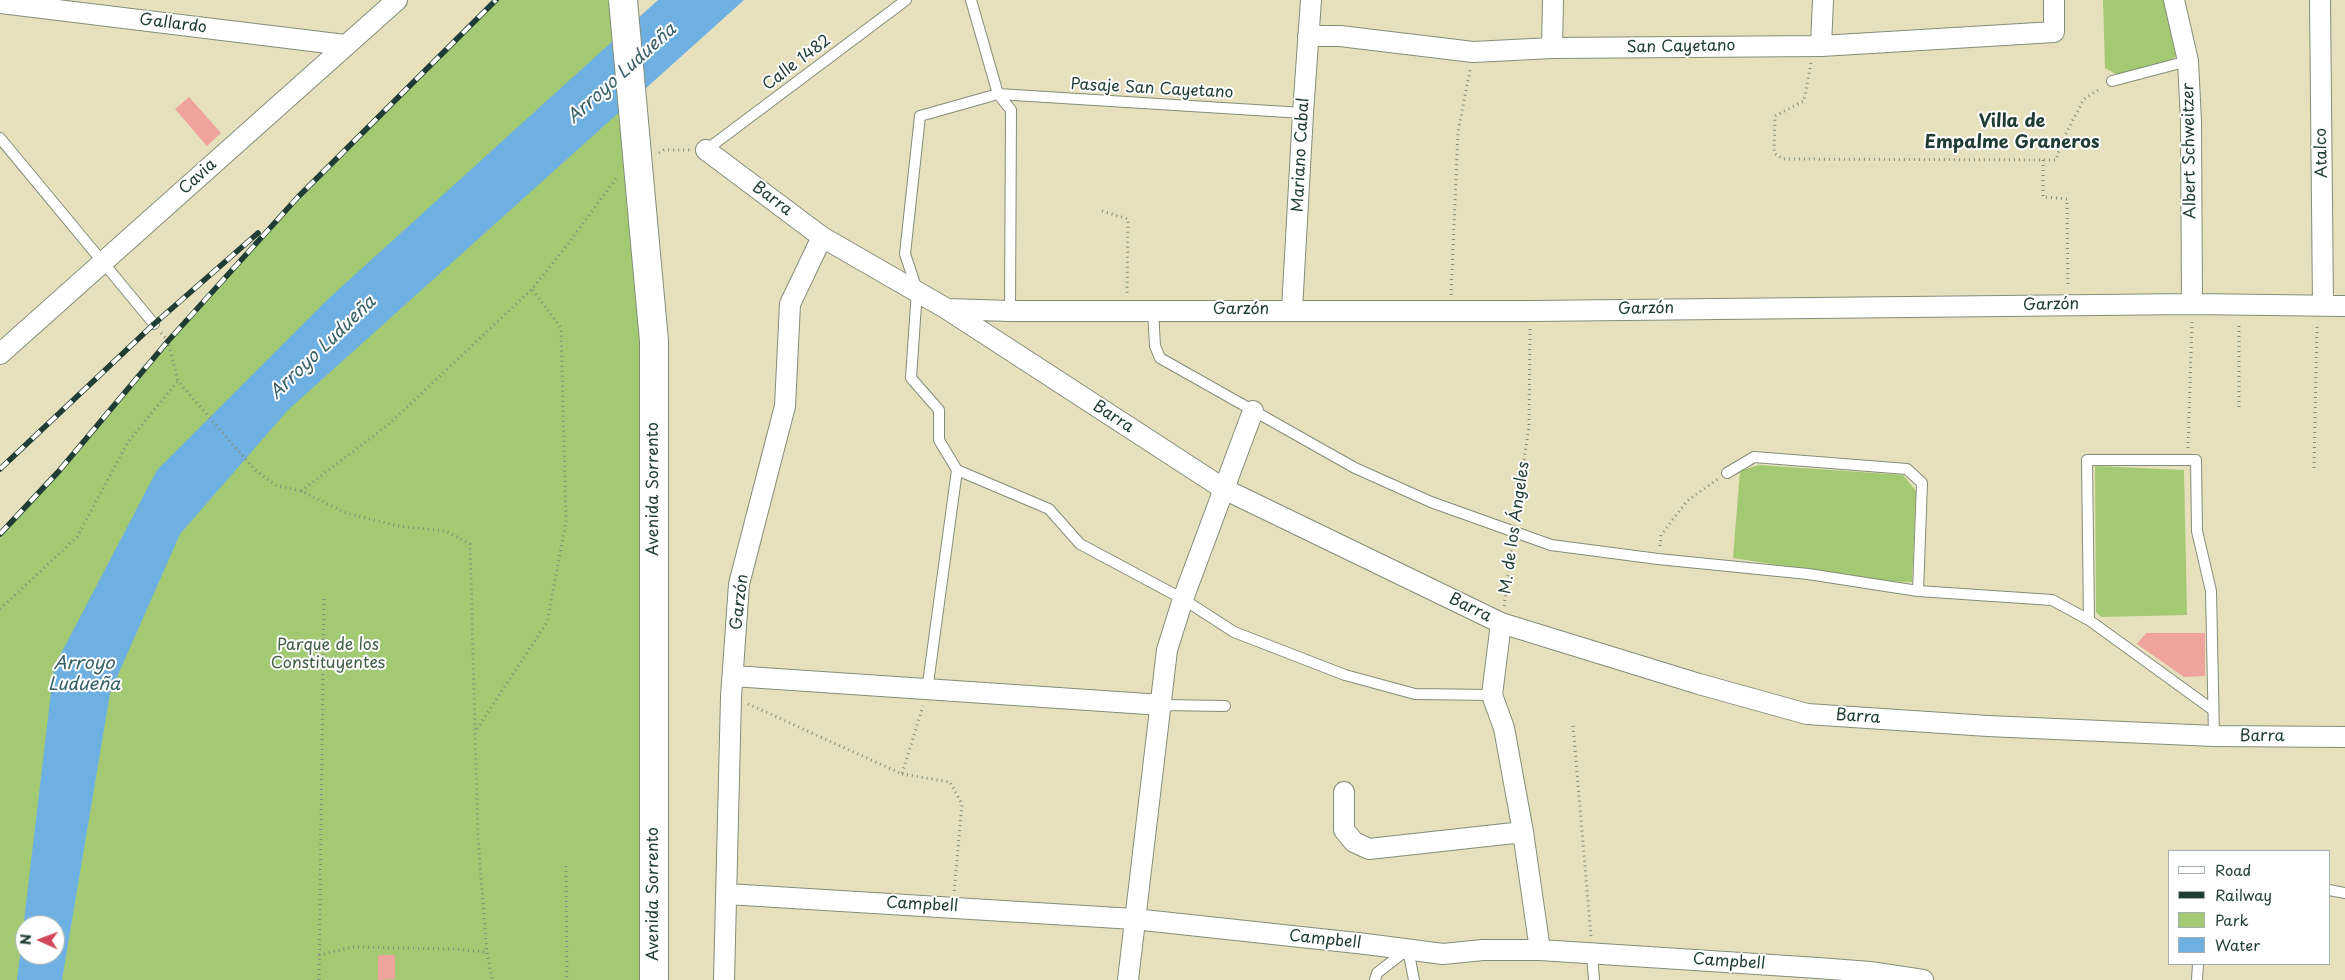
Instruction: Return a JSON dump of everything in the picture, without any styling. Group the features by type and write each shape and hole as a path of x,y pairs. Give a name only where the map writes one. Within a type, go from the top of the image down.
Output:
{"main road":[{"name":"Avenida Sorrento","path":"623,0 654,341 654,980"}],"street":[{"name":"Cavia","path":"0,354 397,0"},
{"name":"Mariano Cabal","path":"1292,310 1311,0"},
{"path":"1552,48 1553,0"},
{"path":"1821,46 1823,0"},
{"name":"San Cayetano","path":"1308,36 1340,36 1473,52 1552,48 1821,46 2054,32 2054,0"},
{"name":"Albert Schweitzer","path":"2174,0 2188,61 2191,121 2192,304"},
{"name":"Atalco","path":"2320,0 2323,306"},
{"name":"Gallardo","path":"0,2 345,45"},
{"name":"Barra","path":"706,150 822,237 948,309 1224,489 1502,623 1699,684 1807,714 1988,726 2214,736 2345,737"},
{"name":"Garzón","path":"724,980 731,696 739,584 785,406 790,304 822,237"},
{"name":"Garzón","path":"948,309 1010,311 1530,310 2192,304 2345,306"},
{"path":"1128,980 1167,650 1183,599 1253,411"},
{"path":"1502,623 1492,695 1504,728 1523,832 1540,950"},
{"path":"733,676 927,691 1162,705"},
{"path":"1344,792 1344,830 1354,842 1370,849 1523,832"},
{"name":"Campbell","path":"727,894 1134,919 1443,954 1483,950 1540,950 1870,972 1923,980"}],"lane":[{"name":"Calle 1482","path":"706,150 906,0"},
{"path":"971,0 998,94 1011,110 1010,311"},
{"path":"2112,81 2188,61"},
{"name":"Pasaje San Cayetano","path":"917,290 905,254 920,116 998,94 1303,113"},
{"path":"0,138 154,324"},
{"path":"917,290 910,378 939,410 939,440 957,470 1049,509 1080,544 1183,599 1234,632 1345,675 1415,694 1492,695"},
{"path":"1153,310 1154,346 1160,358 1355,468 1431,502 1551,544 1658,559 1808,574 1918,591 2052,600 2089,620 2213,710"},
{"path":"1726,473 1754,457 1907,469 1922,484 1918,591"},
{"path":"2089,620 2087,460 2196,460 2197,531 2211,591 2214,736"},
{"path":"927,691 957,470"},
{"path":"1162,705 1225,706"},
{"path":"2330,890 2345,893"},
{"path":"1375,980 1377,973 1408,949 1414,980"},
{"path":"1592,954 1594,980"},
{"path":"2198,965 2198,980"}],"path":[{"path":"1821,46 1811,62 1804,101 1775,116 1774,153 1783,159 2056,160 2062,139 2084,99 2112,81"},
{"path":"1451,310 1458,132 1473,52"},
{"path":"656,155 664,150 706,150"},
{"path":"2042,160 2043,197 2066,199 2068,305"},
{"path":"301,491 388,425 532,290 617,177 625,173"},
{"path":"1102,211 1128,219 1127,310"},
{"path":"476,730 547,622 566,522 562,328 532,290"},
{"path":"2188,460 2192,304"},
{"path":"2238,407 2240,304"},
{"path":"2314,468 2316,328 2323,306"},
{"name":"M. de los Ángeles","path":"1502,623 1529,426 1530,310"},
{"path":"168,341 178,381 254,469 275,485 301,491 346,513 398,526 446,532 470,544 478,839 487,952 492,980"},
{"path":"0,609 77,537 128,442 178,381"},
{"path":"1658,559 1661,535 1687,501 1726,473"},
{"path":"319,980 324,596"},
{"path":"902,774 927,691"},
{"path":"731,696 902,774 950,782 962,804 952,907"},
{"path":"1573,726 1592,954"},
{"path":"566,866 567,980"},
{"path":"319,954 353,948 453,949 487,952"}],"green space":[{"name":"Parque de los Constituyentes","path":"496,0 623,0 654,341 654,980 0,980 0,534 59,471 168,341 298,197"},
{"path":"2103,0 2164,0 2176,57 2157,65 2116,74 2105,68"},
{"path":"1759,465 1903,475 1916,491 1912,582 1881,581 1733,558 1740,471"},
{"path":"2095,466 2184,470 2187,615 2101,617 2096,612"}],"water":[{"name":"Arroyo Ludueña","path":"658,0 744,0 288,410 180,534 110,693 65,962 65,915 25,915 54,667 157,470 328,299"},
{"name":"Arroyo Ludueña","path":"19,965 65,965 62,980 17,980"}],"building":[{"path":"189,97 221,133 207,146 175,109"},
{"path":"2146,633 2205,633 2205,676 2184,677 2137,644"},
{"path":"378,955 395,955 395,979 378,980"}],"railway":[{"path":"0,534 59,471 168,341 298,197 496,0"},
{"path":"0,469 154,324 258,233"}],"district":[{"name":"Villa de Empalme Graneros","path":"2012,132"}]}
